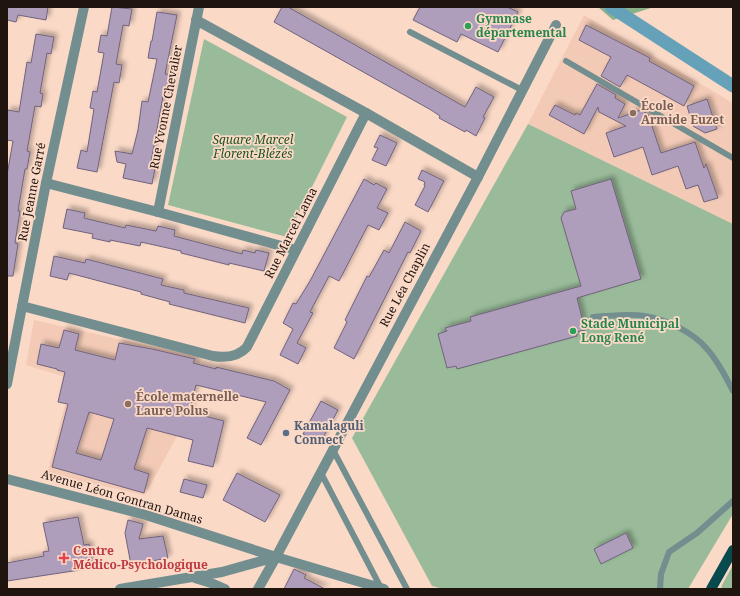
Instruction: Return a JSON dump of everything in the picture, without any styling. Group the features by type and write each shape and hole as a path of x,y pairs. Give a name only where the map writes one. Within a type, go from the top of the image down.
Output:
{"main road":[{"path":"711,589 733,550"}],"street":[{"name":"Rue Jeanne Garré","path":"7,384 46,183 84,7"},
{"name":"Rue Yvonne Chevalier","path":"158,212 199,7"},
{"path":"196,20 366,113 478,177"},
{"name":"Rue Léa Chaplin","path":"258,589 478,177 556,25"},
{"name":"Rue Marcel Lama","path":"22,306 205,354 220,357 231,356 243,352 247,347 366,113"},
{"path":"46,183 296,250"},
{"name":"Avenue Léon Gontran Damas","path":"7,479 146,515 382,589"},
{"path":"120,589 222,572 276,557"},
{"path":"191,577 225,589"}],"lane":[{"path":"410,32 522,90"},
{"path":"566,61 733,158"},
{"path":"593,317 614,315 645,316 665,322 685,331 707,349 727,379 733,391"},
{"path":"333,450 407,589"},
{"path":"321,473 382,589"},
{"path":"660,589 661,574 669,552 697,532 733,501"}],"shaded area":[{"name":"École Armide Euzet","path":"584,15 733,103 733,224 528,124"},
{"name":"École maternelle Laure Polus","path":"34,320 201,358 192,399 183,415 177,436 145,495 47,474 72,379 26,365"}],"green space":[{"path":"598,7 654,7 613,20"},
{"name":"Square Marcel Florent-Blézés","path":"204,39 347,117 287,237 168,205"},
{"name":"Stade Municipal Long René","path":"528,124 733,224 733,514 688,589 443,589 432,586 352,438"},
{"path":"733,565 733,589 721,589 722,585"}],"building":[{"path":"7,7 48,7 46,20 18,15 16,22 7,20"},
{"path":"112,7 132,9 129,26 123,25 116,64 122,65 119,83 114,82 97,172 77,168 81,150 87,152 94,109 90,108 93,91 97,92 104,53 98,52 101,35 107,36"},
{"path":"282,7 288,7 465,107 476,87 494,97 483,117 485,118 476,136 466,130 465,132 439,118 440,116 431,110 274,22"},
{"name":"Gymnase départemental","path":"420,7 507,7 518,12 498,52 461,34 457,42 413,20"},
{"path":"157,12 177,15 165,74 173,75 170,93 164,91 151,162 156,163 152,184 123,178 126,164 117,162 115,151 132,154 138,130 142,101 148,102 157,59 148,58"},
{"path":"586,25 650,58 649,61 694,86 684,106 627,75 620,87 601,76 611,57 579,40"},
{"path":"36,34 54,37 51,54 47,53 40,93 43,94 41,107 35,106 27,151 30,152 27,169 25,169 18,211 20,211 15,243 18,244 13,276 7,276 7,175 13,141 7,140 7,115 8,110 19,112 27,62 31,63"},
{"path":"597,84 616,95 615,98 625,104 618,118 641,110 648,114 661,153 695,142 704,168 706,164 718,198 704,202 698,185 686,189 678,166 652,175 643,147 614,157 606,133 626,126 599,112 598,107 584,134 549,115 555,105 575,115 576,113 580,115"},
{"path":"707,99 717,129 705,133 693,126 687,106"},
{"path":"380,135 397,143 386,166 372,160 378,148 374,147"},
{"path":"422,170 444,181 428,212 415,205 425,186 425,182 418,179"},
{"path":"364,179 374,185 376,183 387,189 377,208 388,213 379,230 368,225 339,281 329,276 310,312 313,313 297,343 306,348 298,364 280,355 293,329 283,323 293,303 296,304 310,281"},
{"path":"611,179 641,279 577,298 585,330 576,332 577,336 457,369 456,366 447,368 438,334 447,331 445,328 471,321 470,317 581,286 561,218 564,212 576,209 571,191"},
{"path":"67,209 85,213 84,218 125,228 126,225 156,231 158,226 175,230 174,236 242,254 243,250 255,253 256,250 269,253 264,271 229,263 229,265 181,253 181,251 141,242 140,246 110,240 110,242 92,238 93,234 63,228"},
{"path":"405,222 421,231 410,253 408,252 354,359 334,348 347,322 345,320 367,276 369,277 384,250 389,253"},
{"path":"54,256 85,263 86,259 163,279 161,285 184,290 184,293 249,308 245,323 169,304 170,302 141,294 141,292 69,273 67,280 50,276"},
{"name":"École maternelle Laure Polus","path":"64,330 79,334 75,350 115,360 119,343 152,349 195,359 193,363 274,381 290,390 261,445 247,438 266,402 196,385 189,412 224,421 213,467 188,461 193,440 147,428 134,469 149,474 144,493 52,467 68,404 58,402 65,372 37,364 41,344 59,348","holes":["89,412 114,419 101,460 76,453"]},
{"path":"321,401 338,410 320,443 303,434"},
{"path":"237,473 280,495 265,522 223,500"},
{"path":"184,479 207,485 203,498 180,492"},
{"path":"78,517 84,545 89,544 93,568 7,581 7,563 44,556 43,552 49,551 43,523"},
{"path":"128,520 143,524 139,539 163,536 168,558 131,565 125,533"},
{"path":"626,533 633,548 601,564 594,549"},
{"path":"294,569 306,575 304,578 325,589 284,589"}],"waterway":[{"path":"611,7 733,86"}],"place":[{"name":"Gymnase départemental","path":"468,26"},
{"name":"École Armide Euzet","path":"633,113"},
{"name":"Stade Municipal Long René","path":"573,331"},
{"name":"École maternelle Laure Polus","path":"128,404"},
{"name":"Kamalaguli Connect","path":"286,433"},
{"name":"Centre Médico-Psychologique","path":"64,558"}]}
